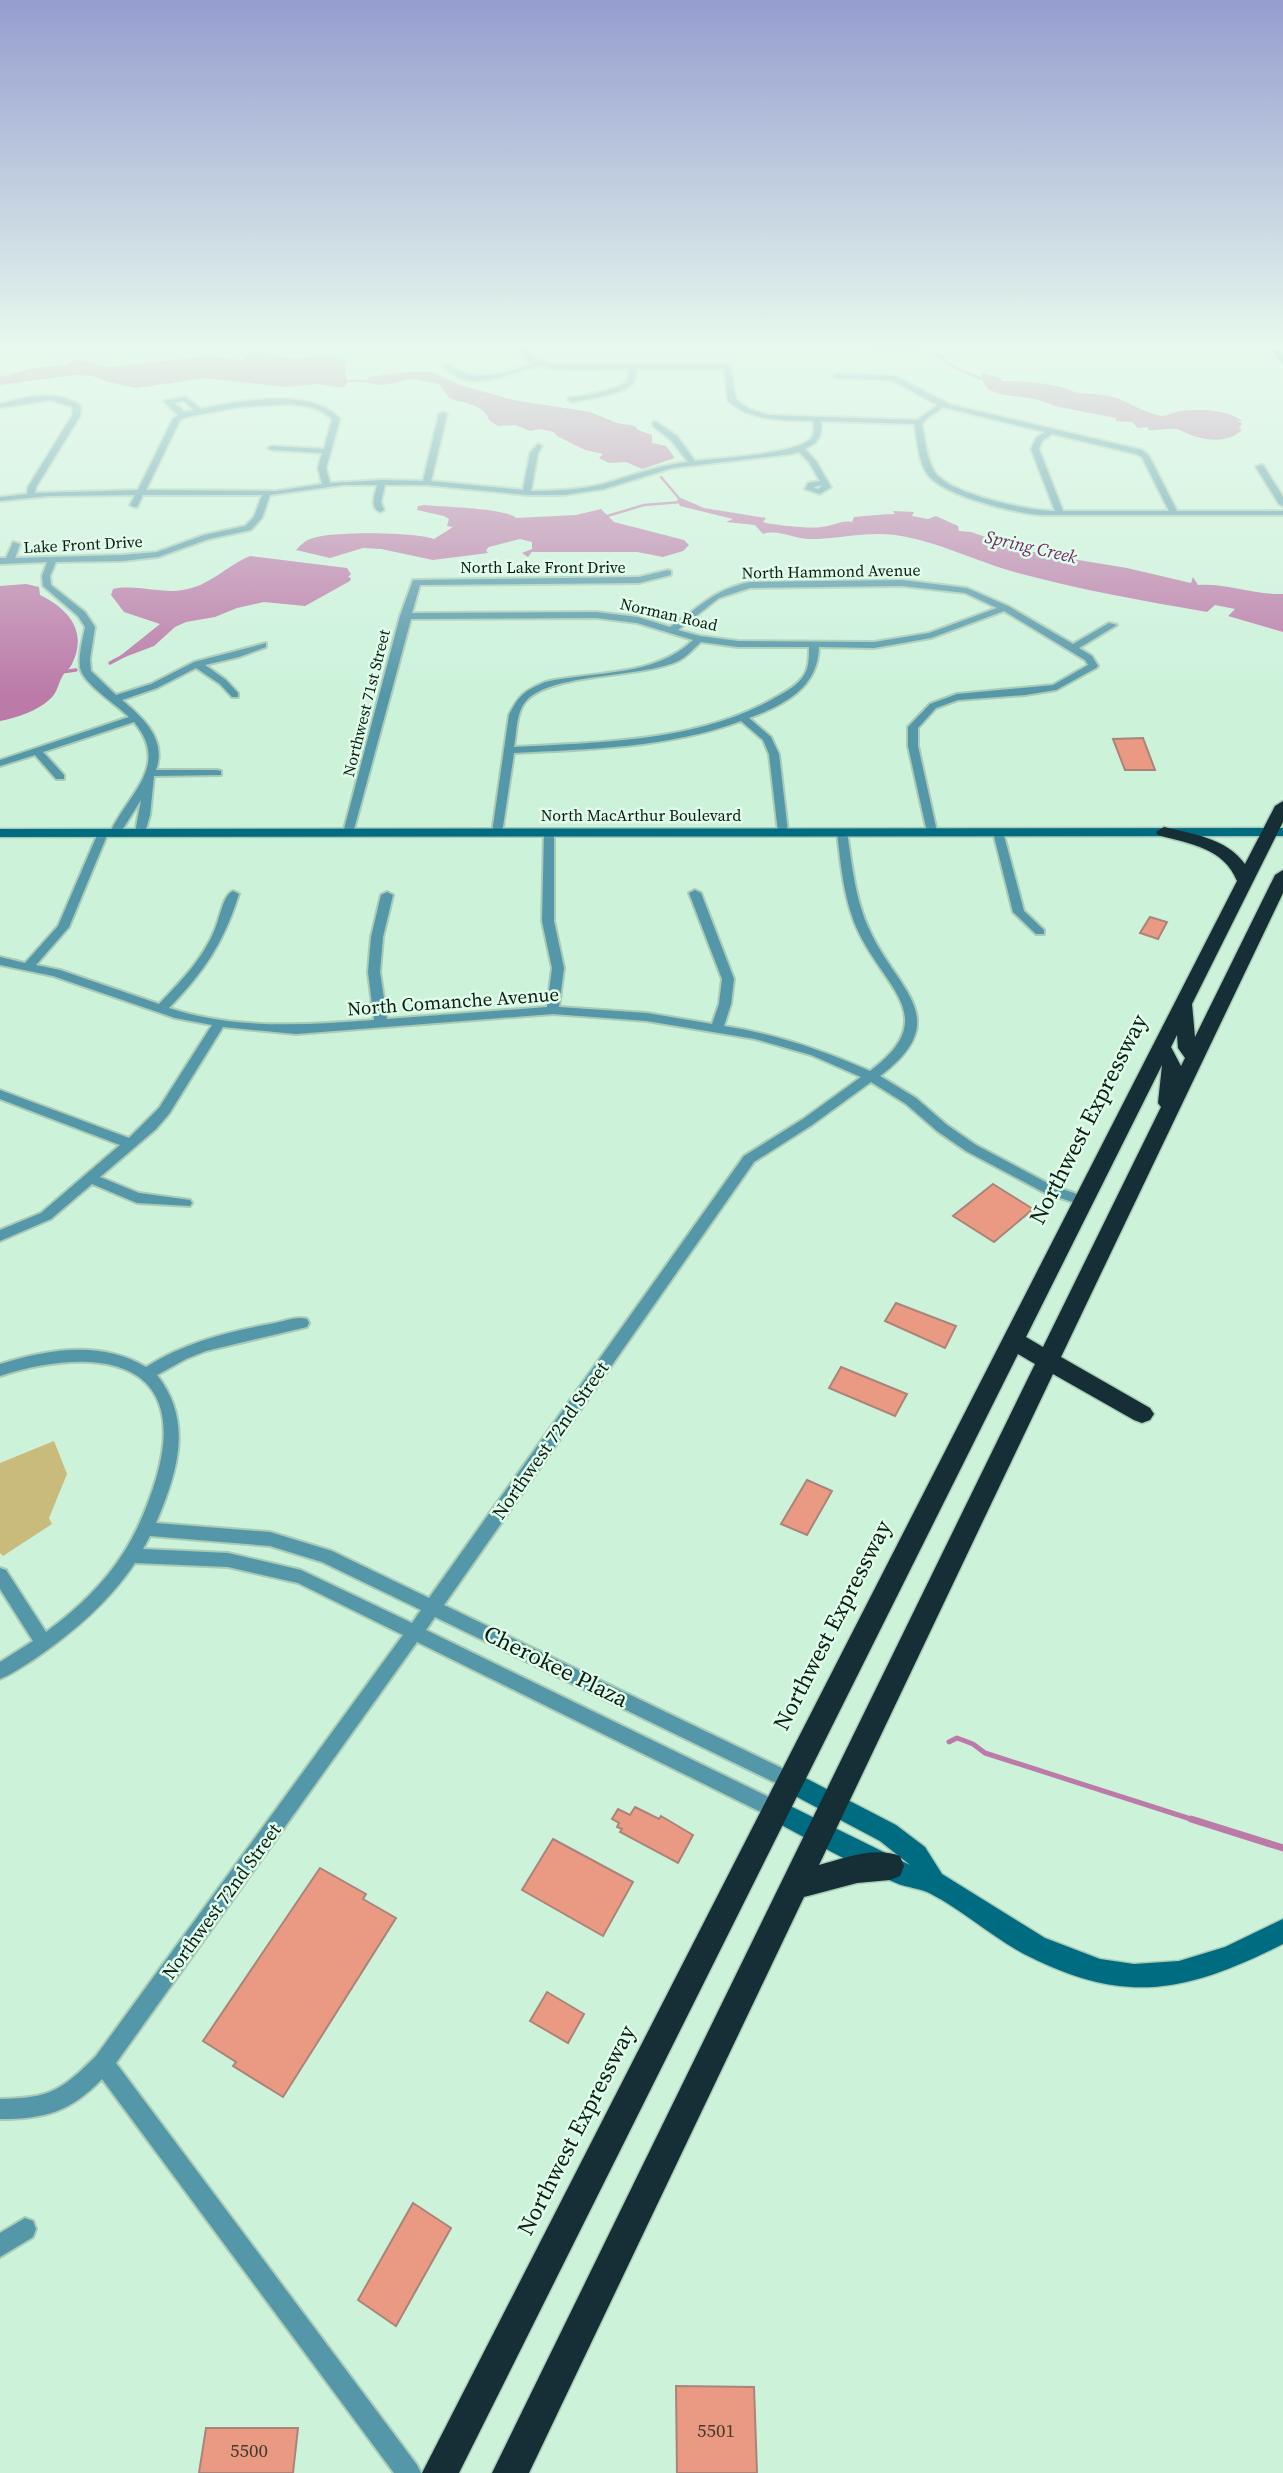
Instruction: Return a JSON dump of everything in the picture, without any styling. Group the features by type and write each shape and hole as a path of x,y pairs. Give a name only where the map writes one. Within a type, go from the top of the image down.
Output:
{"highway":[{"name":"Northwest Expressway","path":"440,2473 1183,1002 1245,881 1277,832 1283,806"},
{"path":"1164,832 1212,845 1228,853 1239,863 1245,881"},
{"path":"510,2473 1283,874"},
{"path":"1183,1002 1187,1048 1195,1057"},
{"path":"1161,1048 1169,1053 1173,1062 1168,1112"},
{"path":"1012,1340 1054,1350 1142,1407"},
{"path":"794,1885 857,1868 890,1866"}],"main road":[{"name":"North MacArthur Boulevard","path":"0,833 1277,832"},
{"name":"Cherokee Plaza","path":"790,1781 888,1833 917,1855 934,1882"},
{"name":"Cherokee Plaza","path":"776,1810 904,1875 934,1882 1038,1948 1100,1971 1134,1976 1179,1973 1228,1958 1283,1931"}],"street":[{"path":"31,495 32,487 46,464"},
{"path":"134,505 155,464"},
{"path":"323,464 326,484"},
{"path":"426,483 431,464"},
{"path":"527,493 532,464"},
{"path":"0,499 31,495 141,492 267,493 326,484 382,482 426,483 527,493 586,490 661,468 684,464"},
{"path":"814,464 824,482"},
{"path":"929,464 939,481 1017,511 1283,513"},
{"path":"1041,464 1060,513"},
{"path":"1148,464 1174,513"},
{"path":"1260,467 1283,504"},
{"path":"380,510 377,502 382,482"},
{"name":"Lake Front Drive","path":"4,561 122,558 158,554 253,525 267,493"},
{"path":"4,561 16,544"},
{"path":"158,554 165,561"},
{"path":"29,966 63,928 109,833 146,785 151,773 154,745 135,718 86,671 85,659 91,631 89,623 46,583 52,560"},
{"name":"North Lake Front Drive","path":"416,582 639,580 668,573"},
{"name":"Northwest 71st Street","path":"348,833 416,582"},
{"name":"North Hammond Avenue","path":"673,629 690,619 710,598 730,588 750,585 902,583 967,591 1005,608 1073,648"},
{"name":"Norman Road","path":"405,616 596,615 638,620 699,639 769,646 874,645 931,635 1005,608"},
{"path":"932,832 913,746 913,727 933,706 957,697 1056,687 1093,666 1089,658 1073,648 1112,625"},
{"path":"497,834 514,715 522,698 543,685 645,670 675,660 699,639"},
{"path":"511,750 593,746 675,735 720,725 770,706 804,682 814,665 814,644"},
{"path":"114,699 154,686 197,664 236,655 263,645"},
{"path":"197,664 223,682 235,695"},
{"path":"742,717 767,739 774,754 783,832"},
{"path":"0,762 135,718"},
{"path":"37,751 60,777"},
{"path":"151,773 216,773"},
{"path":"140,833 145,820 146,785"},
{"name":"Northwest 72nd Street","path":"0,2109 41,2108 64,2099 82,2086 103,2063 415,1632 749,1159 812,1122 871,1076 902,1047 911,1028 911,1019 902,990 859,922 842,832"},
{"path":"998,832 1019,912 1040,932"},
{"path":"549,833 548,921 558,968 553,1010"},
{"path":"695,893 728,979 726,1004 717,1028"},
{"path":"161,1009 203,965 215,947 233,894"},
{"path":"381,1023 374,972 377,937 387,895"},
{"name":"North Comanche Avenue","path":"0,961 29,966 88,983 161,1009 220,1023 296,1030 553,1010 630,1015 717,1028 797,1046 871,1076 911,1101 942,1128 971,1148 1048,1189 1084,1201"},
{"path":"0,1236 46,1216 158,1119 220,1023"},
{"path":"0,1094 131,1144"},
{"path":"91,1178 137,1198 186,1203"},
{"path":"147,1374 178,1355 269,1329 302,1323"},
{"path":"0,1370 51,1355 84,1353 117,1360 147,1374 167,1404 172,1434 158,1494 131,1556 100,1597 76,1619 0,1671"},
{"name":"Cherokee Plaza","path":"145,1529 240,1535 297,1546 326,1556 433,1605 790,1781"},
{"name":"Cherokee Plaza","path":"131,1556 228,1560 283,1571 315,1583 776,1810"},
{"path":"0,1575 44,1643"},
{"path":"103,2063 409,2473"},
{"path":"0,2246 25,2229"}],"shaded area":[{"path":"632,464 656,464 642,469"},
{"path":"681,498 704,508 766,518 763,522 768,523 801,527 852,522 854,517 895,514 893,511 914,512 912,516 928,519 936,516 958,526 959,531 971,532 1015,547 1029,544 1031,552 1050,552 1060,557 1127,568 1191,583 1193,577 1198,585 1283,594 1283,632 1228,616 1235,609 1215,605 1207,612 1089,590 1018,573 911,538 874,534 810,539 774,533 763,534 755,525 726,522 733,519 680,506 677,500"},
{"path":"418,506 487,510 516,518 576,515 601,509 614,522 684,540 689,545 683,551 663,557 637,552 532,552 528,557 522,553 532,549 532,542 520,539 489,547 486,550 488,553 433,560 381,549 363,548 330,558 296,550 308,540 323,536 393,534 434,539 453,527 447,526 449,519 444,516 417,510"},
{"path":"250,556 347,568 351,574 348,577 351,578 305,606 264,602 237,608 215,617 186,622 175,627 154,646 125,657 120,656 160,624 124,612 111,595 113,589 175,591 193,588"},
{"path":"26,584 39,587 40,595 67,615 77,632 78,642 71,666 63,675 52,698 26,714 0,721 0,586"},
{"path":"54,1441 67,1474 49,1518 52,1524 3,1556 0,1553 0,1463"}],"building":[{"path":"1143,738 1155,770 1125,770 1113,739"},
{"path":"1150,917 1167,922 1158,939 1140,933"},
{"path":"993,1184 1033,1209 994,1242 953,1216"},
{"path":"896,1303 956,1326 945,1348 885,1321"},
{"path":"841,1367 907,1394 895,1416 829,1388"},
{"path":"807,1480 832,1491 807,1535 781,1524"},
{"path":"635,1807 659,1819 661,1816 693,1835 678,1863 620,1832 622,1829 617,1827 619,1823 612,1819 618,1809 630,1815"},
{"path":"553,1839 633,1882 603,1936 522,1890"},
{"path":"320,1868 366,1894 363,1899 396,1918 283,2097 233,2066 236,2062 203,2041"},
{"path":"547,1992 584,2014 568,2043 530,2021"},
{"path":"413,2203 451,2228 396,2326 358,2300"},
{"path":"676,2386 754,2387 757,2473 677,2473"},
{"path":"206,2428 298,2428 293,2473 199,2473"}],"waterway":[{"name":"Spring Creek","path":"661,477 683,503"},
{"path":"604,517 644,505 681,502"},
{"path":"110,663 127,654"},
{"path":"61,672 76,670"},
{"path":"949,1742 957,1738 973,1744 985,1753 1197,1821"},
{"path":"1191,1819 1283,1848"}]}
